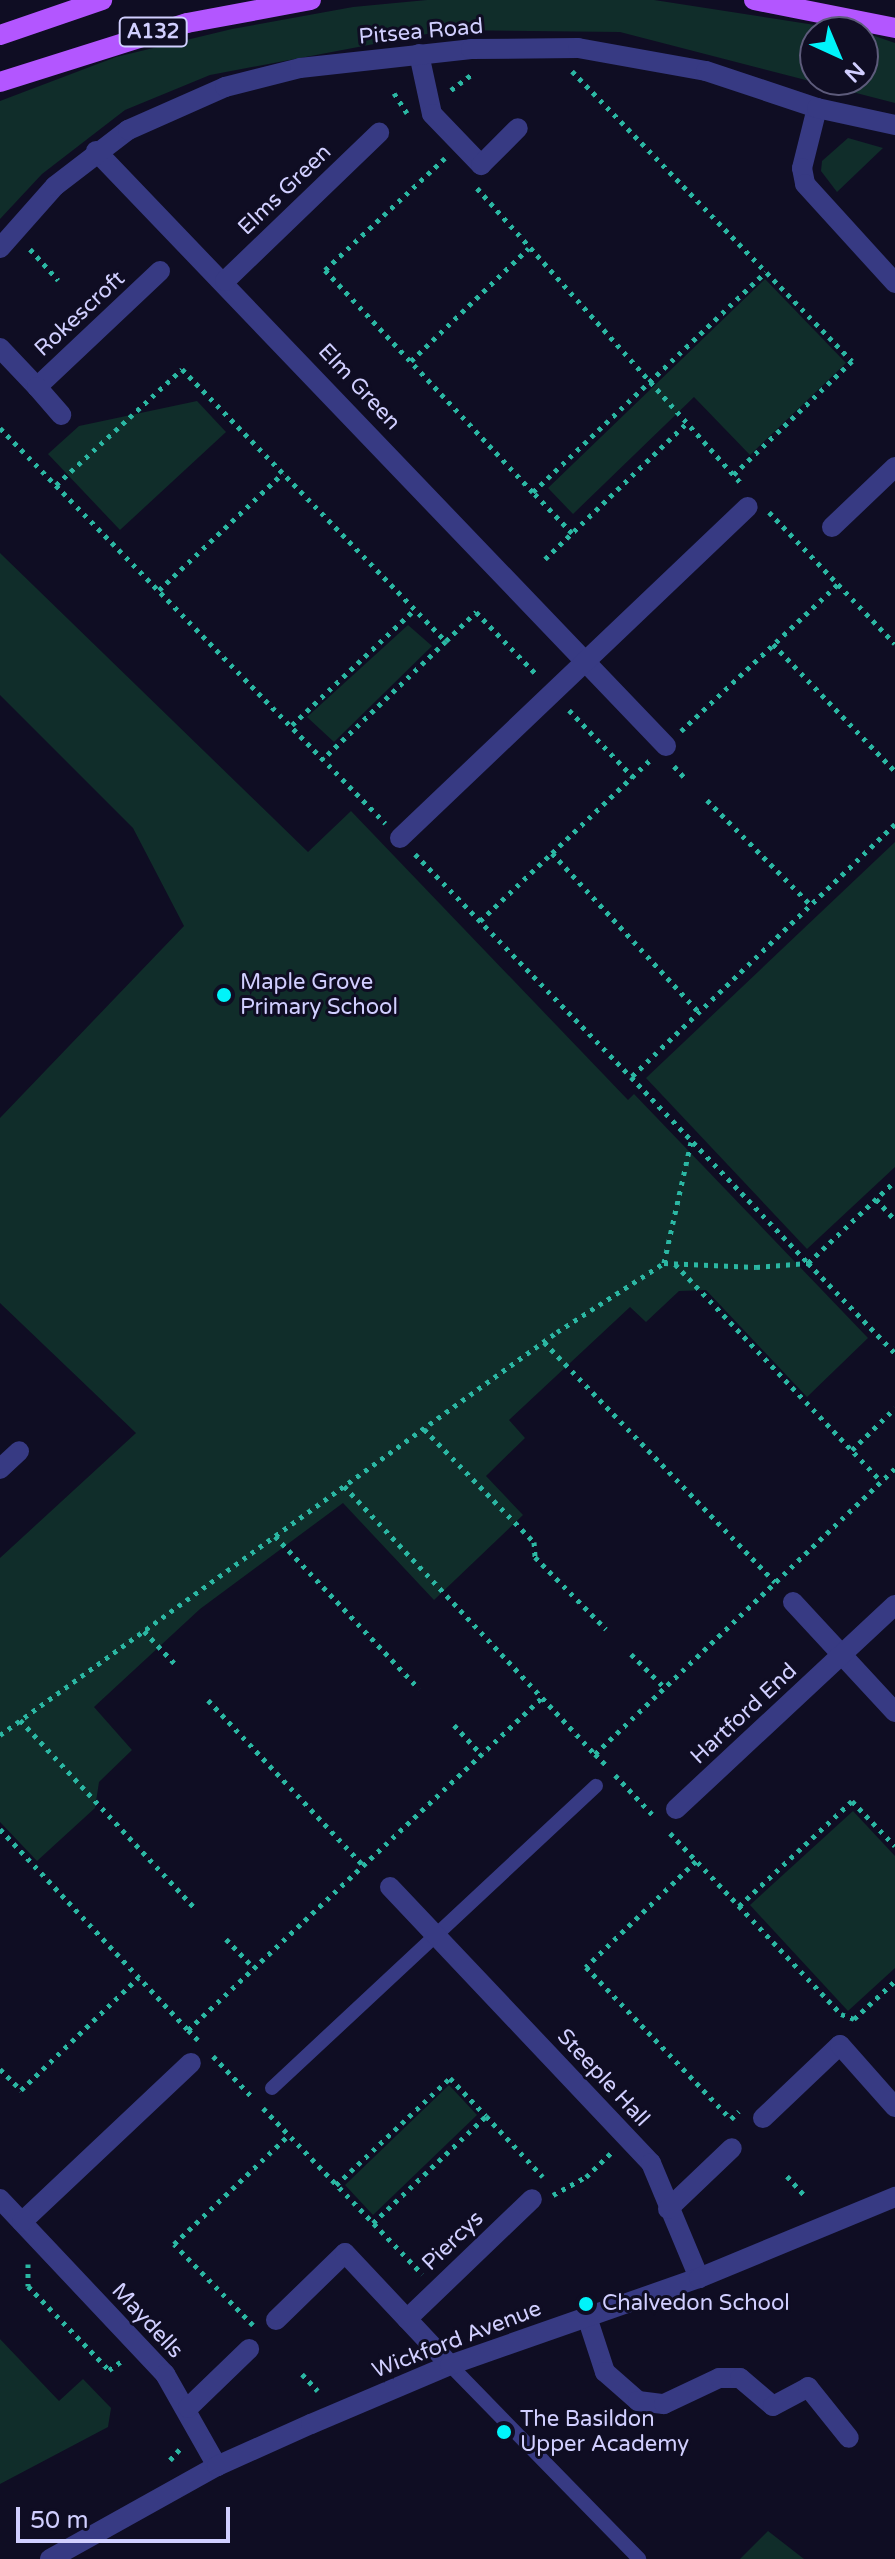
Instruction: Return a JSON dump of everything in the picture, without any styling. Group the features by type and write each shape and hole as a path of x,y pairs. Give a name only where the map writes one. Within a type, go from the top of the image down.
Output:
{"main road":[{"name":"A132","path":"0,35 102,0"},
{"name":"A132","path":"0,82 173,27 311,0"},
{"path":"754,0 895,28"}],"street":[{"name":"Pitsea Road","path":"0,248 55,186 96,151 162,112 225,87 300,68 419,54 578,48 706,71 817,108 895,125"},
{"path":"419,54 432,114 481,165 518,128"},
{"path":"817,108 802,168 805,184 895,283"},
{"name":"Elms Green","path":"225,281 379,133"},
{"name":"Elm Green","path":"96,151 225,281 666,746"},
{"name":"Rokescroft","path":"0,348 37,387 160,271"},
{"path":"37,387 61,415"},
{"path":"832,527 895,467"},
{"path":"400,838 582,660 754,502"},
{"path":"0,1469 19,1451"},
{"path":"793,1602 895,1712"},
{"name":"Hartford End","path":"676,1809 895,1605"},
{"name":"Steeple Hall","path":"390,1887 651,2163 699,2278"},
{"path":"763,2118 840,2045 895,2104"},
{"path":"22,2222 191,2063"},
{"path":"668,2209 732,2148"},
{"name":"Wickford Avenue","path":"50,2559 217,2466 450,2365 699,2278 895,2197"},
{"name":"Maydells","path":"0,2199 165,2374 188,2408 217,2466"},
{"name":"Piercys","path":"407,2319 532,2199"},
{"path":"188,2408 345,2253 450,2365"},
{"path":"587,2317 605,2372 638,2401 664,2404 719,2378 740,2378 773,2406 808,2387 849,2438"}],"lane":[{"path":"272,2088 596,1786"},
{"path":"450,2365 639,2559"}],"path":[{"path":"555,70 570,70 852,361 733,475"},
{"path":"449,95 455,84 478,73"},
{"path":"394,93 413,119"},
{"path":"439,147 455,165"},
{"path":"447,156 325,270 572,533"},
{"path":"471,182 754,502 895,644"},
{"path":"411,361 529,248"},
{"path":"30,249 58,280"},
{"path":"533,492 766,272"},
{"path":"56,485 182,369 446,641 323,759"},
{"path":"545,559 686,424"},
{"path":"0,428 292,725 895,1353"},
{"path":"159,590 283,473"},
{"path":"480,921 838,584"},
{"path":"292,725 415,609"},
{"path":"773,644 895,771"},
{"path":"707,800 811,905"},
{"path":"631,1077 895,824"},
{"path":"552,853 698,1011"},
{"path":"664,1263 691,1141"},
{"path":"0,1735 544,1342 664,1263 756,1267 808,1263 895,1181"},
{"path":"876,1199 895,1220"},
{"path":"674,1263 881,1481"},
{"path":"544,1342 775,1582"},
{"path":"852,1450 895,1408"},
{"path":"424,1429 534,1542 535,1557 606,1629"},
{"path":"344,1486 595,1754 895,1468"},
{"path":"275,1536 419,1689"},
{"path":"144,1631 174,1663"},
{"path":"631,1654 664,1687"},
{"path":"208,1700 364,1866"},
{"path":"20,1720 195,1908"},
{"path":"454,1725 482,1755"},
{"path":"895,1846 852,1801 739,1906 841,2014 854,2019 895,1981"},
{"path":"0,1829 188,2030"},
{"path":"696,1861 586,1967 731,2119 742,2109"},
{"path":"226,1939 254,1968"},
{"path":"0,2069 21,2090 139,1977"},
{"path":"830,2024 841,2014"},
{"path":"336,2185 450,2078 560,2194"},
{"path":"373,2223 486,2116"},
{"path":"262,2334 174,2244 289,2135"},
{"path":"532,2199 560,2194 586,2177 627,2138"},
{"path":"787,2176 806,2197"},
{"path":"28,2256 28,2286 109,2370 125,2359 134,2368"},
{"path":"302,2374 318,2391"},
{"path":"170,2460 182,2443"}],"green space":[{"path":"427,0 654,0 799,23 799,78 620,32 448,30 210,75 125,110 42,174 0,219 0,101 116,57 232,29 353,7"},
{"path":"879,38 895,43 895,103 868,96 879,96"},
{"path":"848,138 883,148 837,192 821,171 822,161"},
{"path":"765,279 846,363 750,455 694,397 573,514 548,488"},
{"path":"197,401 226,432 120,530 48,454 79,426"},
{"path":"0,553 308,852 351,811 628,1100 634,1094 868,1338 807,1397 706,1290 679,1291 646,1322 630,1307 509,1420 525,1438 486,1476 523,1515 434,1600 343,1503 200,1609 94,1707 132,1750 99,1782 95,1808 37,1861 0,1822 0,1558 136,1433 0,1303 0,1118 184,926 133,828 0,695"},
{"path":"408,625 432,646 334,742 307,717"},
{"path":"895,842 895,1167 807,1249 646,1078"},
{"path":"853,1811 895,1856 895,1968 848,2011 750,1905"},
{"path":"449,2085 477,2115 373,2215 345,2185"},
{"path":"0,2339 59,2401 83,2379 111,2408 108,2427 0,2484"},
{"path":"768,2531 804,2559 740,2559"}],"place":[{"name":"Maple Grove Primary School","path":"224,995"},
{"name":"Chalvedon School","path":"586,2304"},
{"name":"The Basildon Upper Academy","path":"504,2432"}]}
